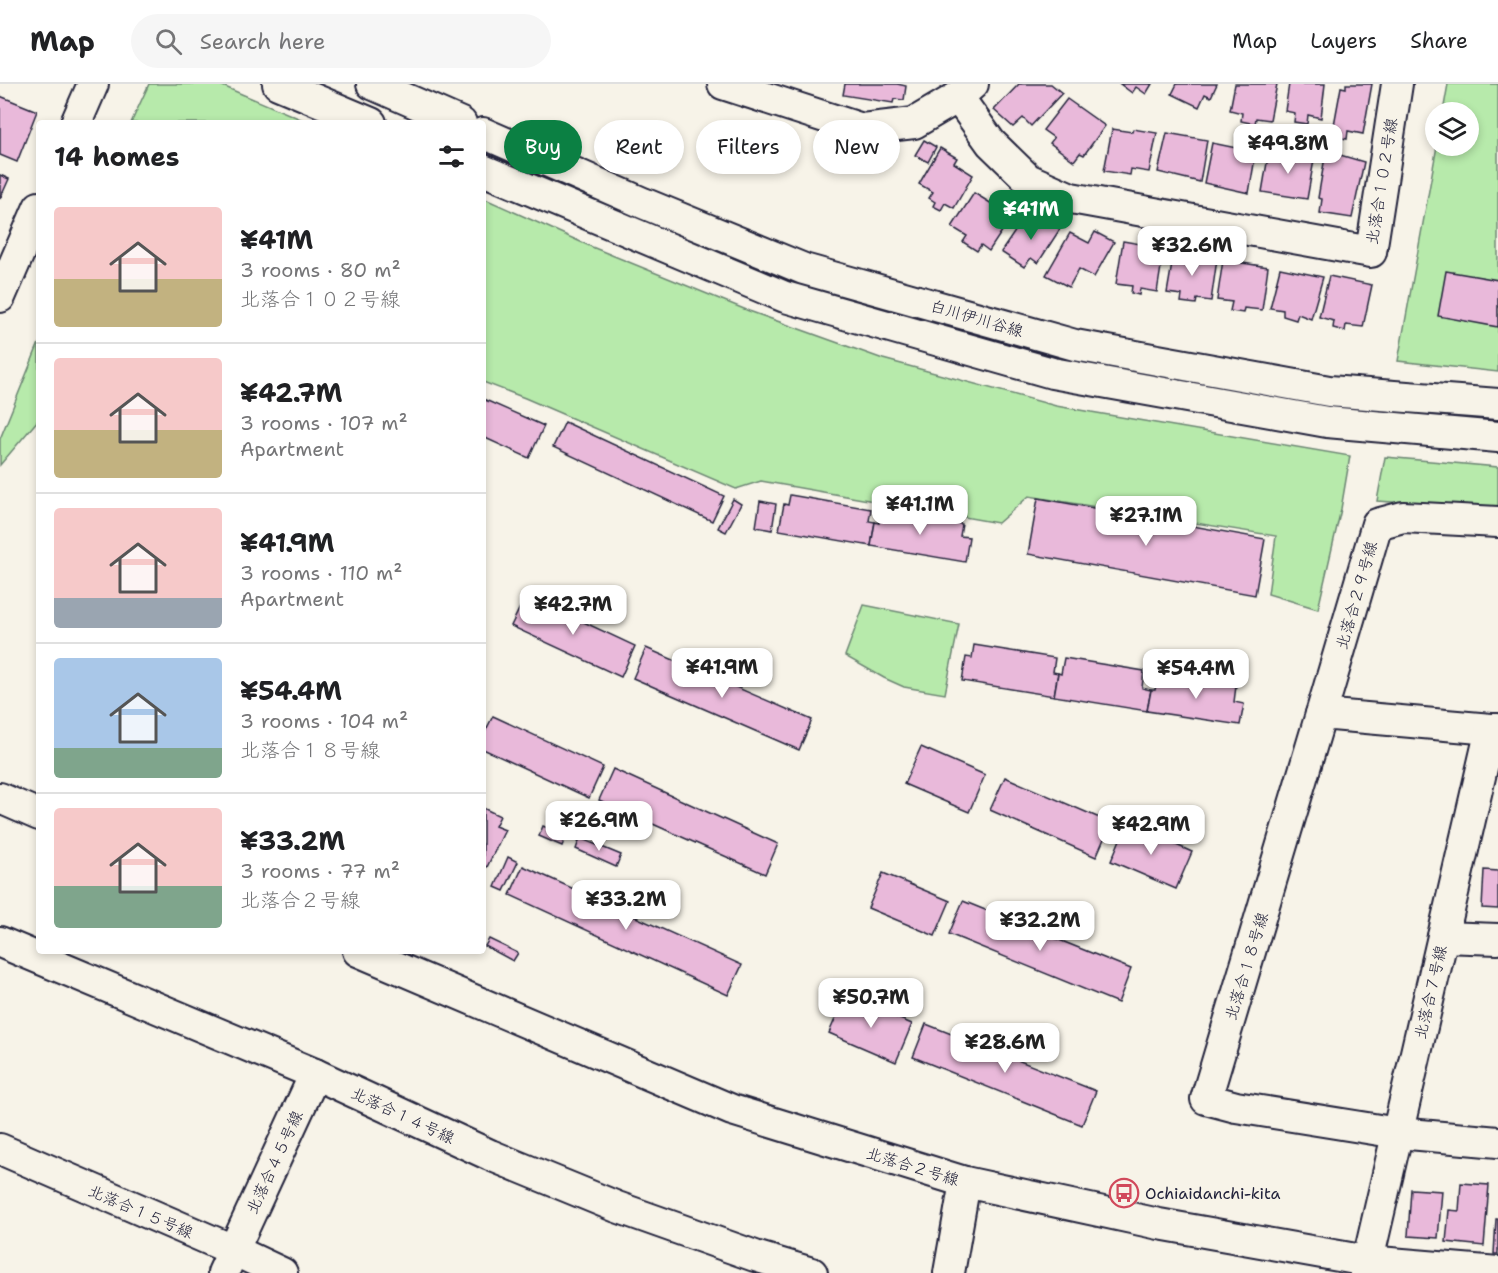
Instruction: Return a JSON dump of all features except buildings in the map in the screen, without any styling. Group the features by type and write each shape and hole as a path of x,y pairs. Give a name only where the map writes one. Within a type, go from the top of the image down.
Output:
{"street":[{"path":"77,120 93,84"},
{"path":"278,84 364,120"},
{"path":"372,84 454,120"},
{"path":"723,84 862,129 914,123 966,91"},
{"name":"北落合１０２号線","path":"966,91 991,143 1028,179 1071,198 1371,252 1397,84"},
{"name":"白川伊川谷線","path":"486,134 643,203 804,269 1075,345 1329,391 1498,404"},
{"name":"白川伊川谷線","path":"486,171 785,297 1052,373 1327,422 1498,437"},
{"path":"0,297 36,214"},
{"name":"北落合２９号線","path":"1321,714 1377,524 1403,517 1498,522"},
{"path":"1321,714 1495,729"},
{"name":"北落合１８号線","path":"1321,714 1206,1099 1236,1107 1398,1133 1498,1142"},
{"name":"北落合７号線","path":"1366,1267 1443,937 1495,729"},
{"path":"0,798 36,813"},
{"path":"1443,937 1498,939"},
{"name":"北落合１４号線","path":"0,942 315,1074 490,1155 617,1207 755,1256 812,1273"},
{"name":"北落合２号線","path":"365,954 732,1110 965,1182 1366,1267 1498,1272"},
{"name":"北落合４５号線","path":"228,1262 315,1074"},
{"name":"北落合１５号線","path":"0,1149 228,1262 282,1273"},
{"path":"949,1273 965,1182"}],"green space":[{"path":"149,84 218,84 303,120 132,120"},
{"path":"1448,84 1498,84 1498,372 1398,361 1435,156 1479,156 1479,102 1445,102"},
{"path":"486,199 592,247 749,311 883,359 1056,406 1350,456 1341,509 1318,609 1268,594 1276,536 1029,496 998,523 761,481 736,489 486,383"},
{"path":"36,350 36,423 0,465 0,439"},
{"path":"1385,457 1498,467 1498,509 1377,501"},
{"path":"864,605 959,624 945,694 904,687 845,656"}],"place":[{"name":"Ochiaidanchi-kita","path":"1124,1193"}]}
